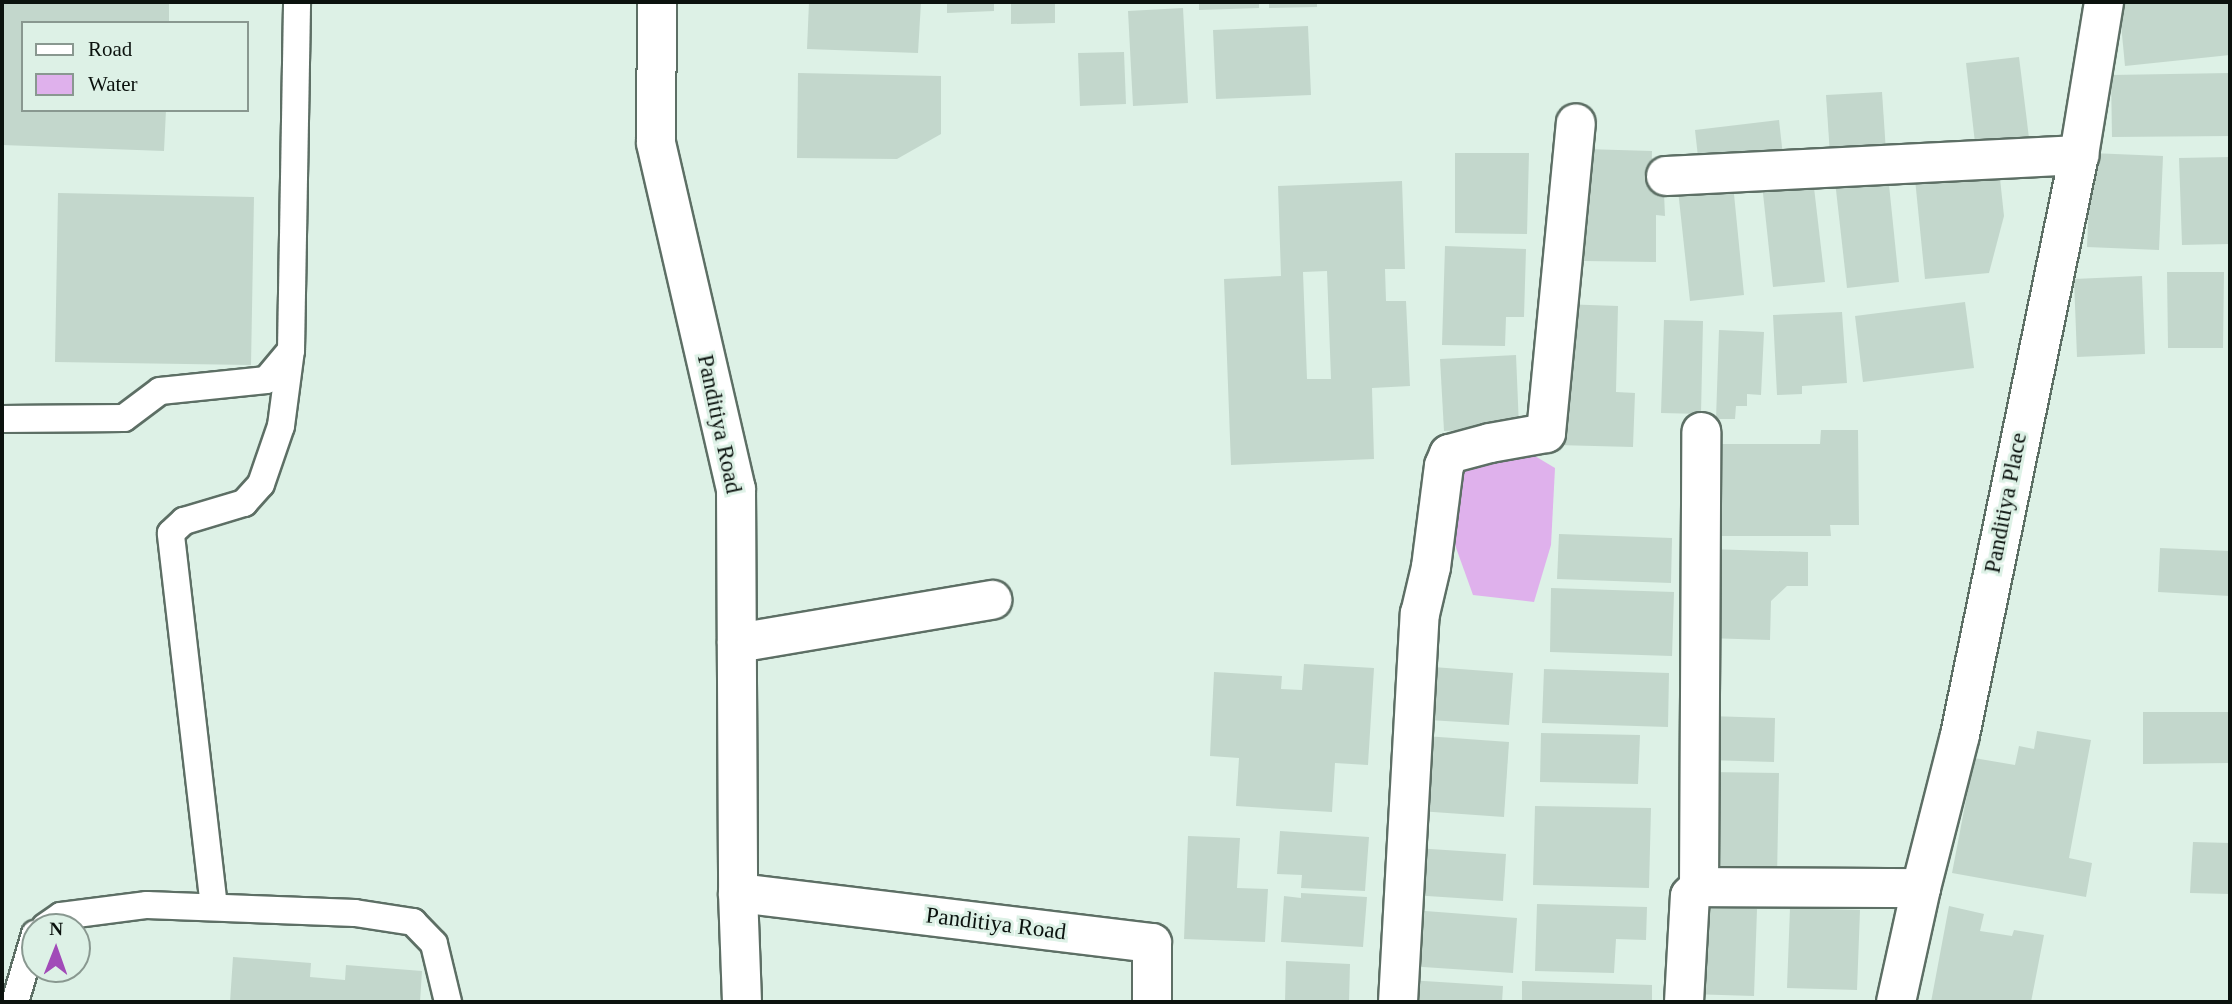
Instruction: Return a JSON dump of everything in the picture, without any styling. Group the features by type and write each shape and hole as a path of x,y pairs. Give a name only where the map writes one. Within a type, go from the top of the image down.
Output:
{"street":[{"name":"Panditiya Road","path":"657,2 656,143 736,489 738,893 742,1002"},
{"name":"Panditiya Place","path":"1896,1002 1921,888 1960,735 2079,155 2104,2"},
{"path":"1398,1002 1420,614 1430,567 1444,466 1449,454 1546,433 1576,123"},
{"path":"1666,176 2079,155"},
{"path":"1684,1002 1690,896 1699,887 1701,432"},
{"path":"737,643 992,600"},
{"path":"1699,887 1921,888"},
{"name":"Panditiya Road","path":"738,893 1152,943 1152,1002"}],"lane":[{"path":"214,907 171,533 184,521 244,503 261,484 281,426 291,350 297,2"},
{"path":"2,419 124,418 160,391 266,380 291,350"},
{"path":"84,913 146,905 355,913 412,922 433,944 448,1002"},
{"path":"15,1002 21,982"}],"water":[{"path":"1515,444 1555,468 1551,545 1534,602 1473,595 1455,545 1450,492 1463,456"}],"building":[{"path":"2,2 169,2 169,21 21,21 21,112 166,112 164,151 2,145"},
{"path":"809,2 921,2 918,53 807,49"},
{"path":"947,2 994,2 994,11 947,13"},
{"path":"1011,2 1055,2 1055,23 1011,24"},
{"path":"1199,2 1259,2 1259,8 1199,10"},
{"path":"1269,2 1317,2 1317,7 1269,8"},
{"path":"2230,2 2230,55 2125,66 2119,3"},
{"path":"1183,8 1188,103 1133,106 1128,11"},
{"path":"1308,26 1311,95 1216,99 1213,30"},
{"path":"1124,52 1126,104 1080,106 1078,53"},
{"path":"2019,57 2030,146 1976,152 1966,63"},
{"path":"798,73 941,76 941,134 897,159 797,158"},
{"path":"2230,73 2230,136 2112,137 2111,75"},
{"path":"1882,92 1886,152 1830,155 1826,95"},
{"path":"1779,120 1783,156 1699,166 1695,130"},
{"path":"1585,149 1652,151 1651,193 1664,193 1665,216 1656,215 1656,262 1584,261"},
{"path":"1455,153 1529,153 1527,234 1455,233"},
{"path":"2091,153 2163,156 2159,250 2087,247"},
{"path":"2230,157 2230,244 2182,245 2179,158"},
{"path":"1998,160 2004,216 1989,273 1925,279 1914,169"},
{"path":"1888,175 1899,282 1847,288 1835,181"},
{"path":"1813,179 1825,282 1773,287 1762,184"},
{"path":"1402,181 1405,269 1385,269 1386,301 1406,301 1410,386 1372,388 1374,459 1231,465 1224,279 1281,276 1278,186","holes":["1327,271 1331,379 1307,379 1303,272"]},
{"path":"1733,184 1744,295 1690,301 1678,190"},
{"path":"58,193 254,197 251,365 55,362"},
{"path":"1445,246 1526,249 1524,317 1506,317 1505,346 1442,345"},
{"path":"2167,272 2224,272 2223,348 2168,348"},
{"path":"2142,276 2145,354 2077,357 2074,279"},
{"path":"1965,302 1974,368 1863,382 1855,316"},
{"path":"1561,304 1618,306 1616,392 1635,393 1633,447 1556,445"},
{"path":"1842,312 1847,383 1802,386 1802,394 1777,395 1773,315"},
{"path":"1664,320 1703,321 1701,414 1661,413"},
{"path":"1719,330 1764,332 1761,395 1747,394 1747,406 1736,406 1735,419 1716,419"},
{"path":"1516,355 1519,427 1444,431 1440,359"},
{"path":"1821,430 1858,430 1859,525 1830,525 1831,536 1720,536 1720,444 1820,444"},
{"path":"1559,534 1672,538 1671,583 1557,579"},
{"path":"2160,548 2230,551 2230,596 2158,592"},
{"path":"1708,549 1808,552 1808,586 1787,586 1771,601 1770,640 1706,638"},
{"path":"1551,588 1674,592 1672,656 1550,652"},
{"path":"1304,664 1374,668 1368,765 1335,763 1332,812 1236,806 1239,758 1210,756 1214,672 1282,676 1281,689 1302,690"},
{"path":"1433,667 1513,673 1509,725 1429,720"},
{"path":"1544,669 1669,673 1668,727 1542,723"},
{"path":"2143,712 2230,712 2230,763 2143,764"},
{"path":"1708,716 1775,718 1774,762 1707,760"},
{"path":"2037,731 2091,740 2069,858 2092,863 2086,897 1952,873 1974,758 2015,765 2019,746 2034,749"},
{"path":"1541,733 1640,735 1638,784 1540,782"},
{"path":"1425,736 1509,742 1504,817 1419,811"},
{"path":"1709,772 1779,773 1777,877 1707,875"},
{"path":"1535,806 1651,808 1649,888 1533,885"},
{"path":"1280,831 1369,837 1365,891 1301,888 1302,875 1277,874"},
{"path":"1188,836 1240,838 1237,888 1268,889 1265,942 1184,939"},
{"path":"2193,842 2230,843 2230,894 2190,893"},
{"path":"1415,848 1506,854 1503,901 1412,895"},
{"path":"1301,893 1367,897 1363,947 1281,942 1284,896 1301,898"},
{"path":"1537,904 1647,907 1646,940 1616,939 1614,973 1535,971"},
{"path":"1692,906 1757,909 1754,996 1689,994"},
{"path":"1949,906 1984,914 1980,931 2012,936 2014,930 2044,935 2031,1002 1931,1002"},
{"path":"1790,908 1860,910 1857,990 1787,988"},
{"path":"1412,910 1517,918 1513,973 1408,966"},
{"path":"233,957 311,963 310,977 345,980 346,965 422,971 420,1002 230,1002"},
{"path":"1286,961 1350,964 1349,1002 1285,1002"},
{"path":"1408,980 1503,986 1502,1002 1407,1002"},
{"path":"1522,981 1652,985 1652,1002 1522,1002"}]}
